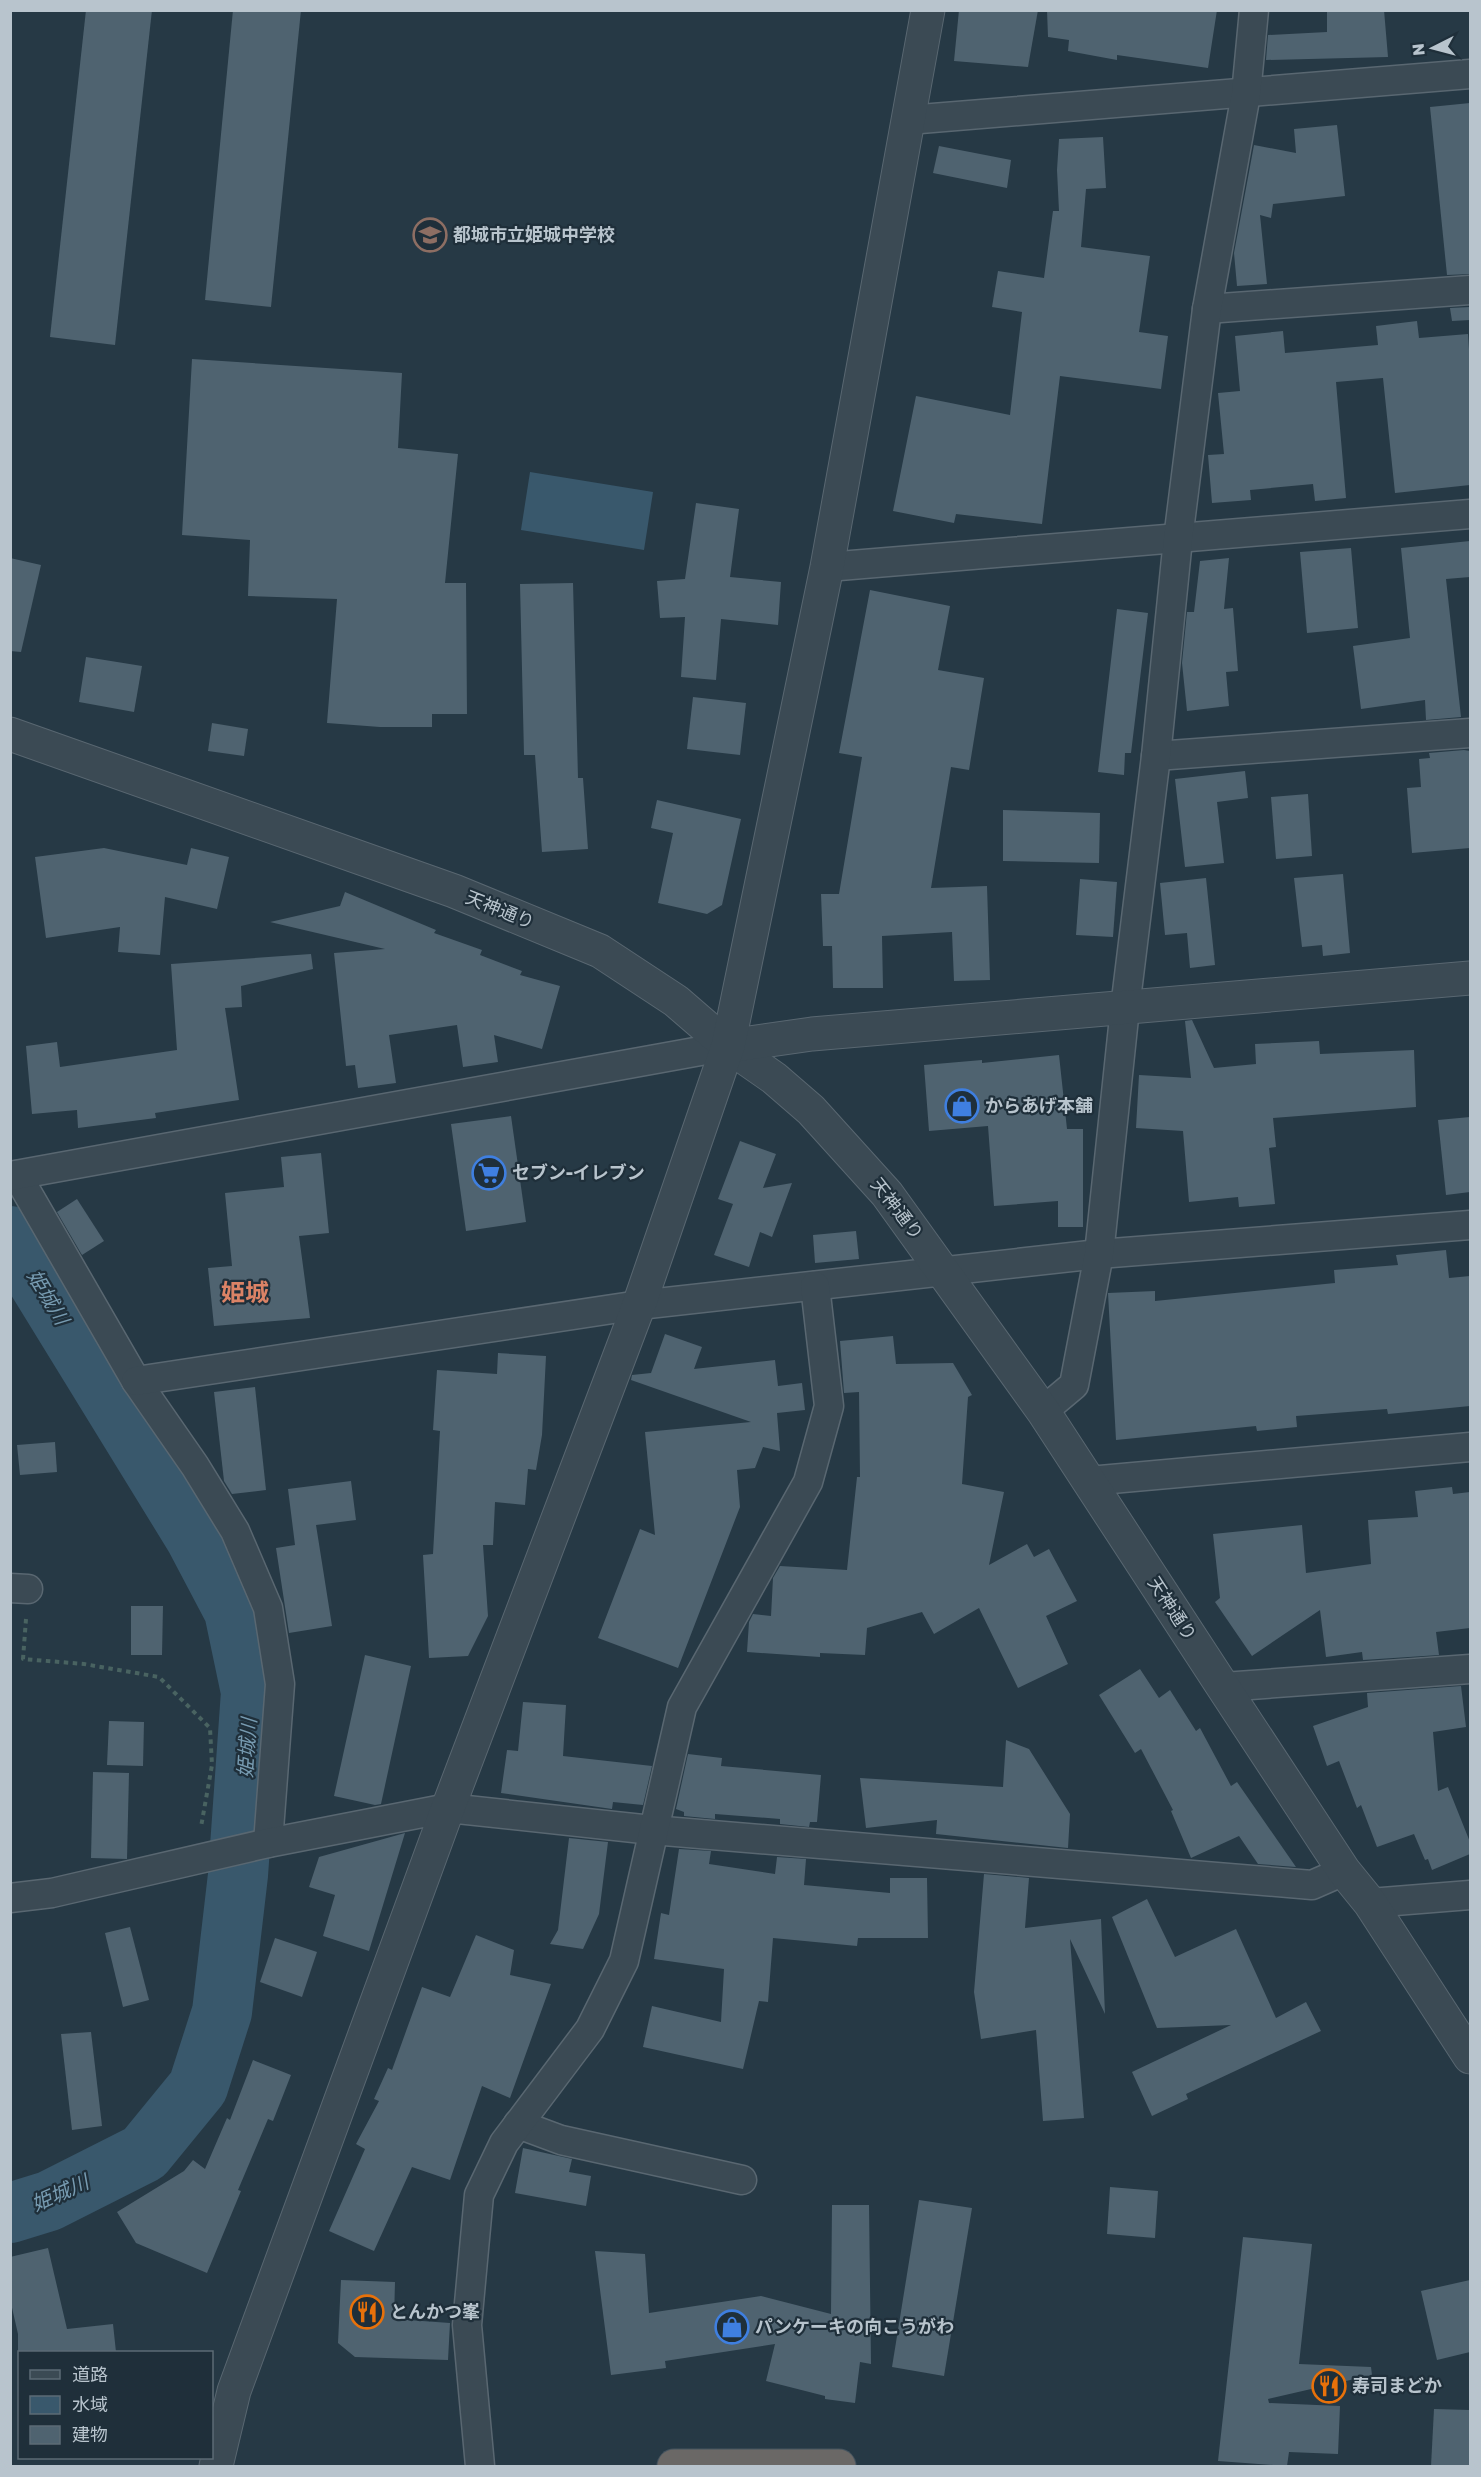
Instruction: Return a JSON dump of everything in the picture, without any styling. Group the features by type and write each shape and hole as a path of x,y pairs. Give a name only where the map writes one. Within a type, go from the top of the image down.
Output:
{"highway":[{"path":"674,2466 839,2466"}],"street":[{"path":"216,2466 234,2391 448,1808 639,1305 728,1046 827,567 928,10"},
{"path":"1043,1411 1074,1385 1099,1254 1125,1008 1156,756 1178,539 1207,309 1246,94 1254,10"},
{"path":"908,120 1470,74"},
{"path":"1207,309 1470,290"},
{"path":"827,567 1470,513"},
{"path":"1156,756 1470,733"},
{"name":"天神通り","path":"10,734 454,891 600,951 676,1001 728,1046 774,1078 811,1110 887,1194 1043,1411 1344,1871 1371,1903 1470,2057"},
{"path":"264,1843 280,1684 268,1608 236,1531 195,1466 135,1381 14,1176 728,1046 812,1034 1470,978"},
{"path":"135,1381 639,1305 1099,1254 1470,1225"},
{"path":"480,2466 467,2325 479,2195 504,2143 590,2029 624,1961 652,1830 682,1707 808,1482 829,1406 815,1286"},
{"path":"1089,1481 1470,1447"},
{"path":"1223,1687 1470,1669"},
{"path":"10,1898 52,1893 264,1843 448,1808 652,1830 1312,1885 1344,1871"},
{"path":"1371,1903 1470,1895"},
{"path":"519,2124 561,2140 742,2180"}],"path":[{"path":"19,1589 23,1659 84,1664 159,1677 210,1728 212,1765 201,1858"}],"water":[{"path":"530,472 653,492 644,550 521,530"}],"building":[{"path":"86,10 152,10 115,345 50,337"},
{"path":"233,10 301,10 271,307 205,300"},
{"path":"959,10 1038,10 1028,67 954,61"},
{"path":"1047,10 1217,10 1208,68 1117,55 1117,60 1068,51 1069,40 1048,37"},
{"path":"1327,10 1384,10 1388,57 1266,60 1268,35 1327,32"},
{"path":"1470,103 1470,274 1447,275 1430,107"},
{"path":"1337,125 1345,196 1273,204 1271,218 1260,215 1267,284 1237,286 1234,253 1254,145 1296,153 1294,129"},
{"path":"1103,137 1106,188 1086,189 1081,247 1150,256 1139,332 1168,336 1161,389 1060,376 1042,524 956,514 954,523 893,511 916,396 1010,415 1022,312 992,307 998,271 1044,278 1053,211 1059,211 1057,170 1059,139"},
{"path":"939,146 1011,160 1007,188 933,173"},
{"path":"1470,307 1470,320 1452,321 1450,308"},
{"path":"1417,321 1419,338 1468,334 1470,485 1395,493 1383,378 1336,382 1346,498 1315,501 1313,484 1250,490 1251,500 1212,503 1208,455 1224,454 1218,393 1240,391 1235,336 1283,331 1285,353 1378,345 1376,326"},
{"path":"192,359 402,373 398,448 458,454 445,583 466,583 467,714 432,714 432,727 380,727 327,723 337,599 248,596 250,540 182,535"},
{"path":"696,503 739,509 730,577 781,582 778,625 721,619 716,680 681,677 685,617 660,618 657,581 685,579"},
{"path":"1470,541 1470,577 1446,579 1461,717 1426,720 1425,700 1361,709 1353,646 1410,638 1401,548"},
{"path":"1351,548 1358,628 1307,633 1300,552"},
{"path":"10,558 41,565 21,652 10,651"},
{"path":"1229,558 1224,609 1233,608 1238,671 1226,672 1229,706 1187,711 1182,663 1187,612 1194,612 1200,561"},
{"path":"573,583 578,778 583,778 588,849 542,852 535,755 524,755 520,584"},
{"path":"870,590 950,606 938,670 984,678 969,770 951,767 931,888 987,886 990,980 954,981 952,932 882,936 883,988 833,988 832,946 823,946 821,894 839,894 862,757 839,753"},
{"path":"1117,609 1148,613 1131,753 1125,753 1124,775 1098,772"},
{"path":"86,657 142,666 134,712 79,702"},
{"path":"693,697 746,703 740,755 687,749"},
{"path":"212,723 248,729 244,756 208,751"},
{"path":"1470,751 1470,848 1412,853 1407,788 1421,787 1419,759 1430,758 1429,753"},
{"path":"1245,771 1248,798 1217,802 1224,863 1185,867 1175,779"},
{"path":"1308,794 1312,856 1276,859 1271,797"},
{"path":"657,800 741,819 722,905 707,914 658,903 673,833 651,828"},
{"path":"1003,810 1100,813 1099,863 1003,861"},
{"path":"104,848 187,865 191,848 229,857 217,909 165,897 160,955 118,952 120,927 46,938 35,857"},
{"path":"1343,874 1350,953 1323,956 1322,945 1302,947 1294,878"},
{"path":"1206,878 1215,965 1190,968 1187,933 1165,935 1160,883"},
{"path":"1080,879 1117,882 1113,937 1076,935"},
{"path":"345,892 436,930 434,933 482,950 480,955 522,971 520,975 560,986 542,1049 494,1035 498,1062 463,1067 457,1025 389,1035 396,1083 358,1088 355,1065 346,1066 334,953 385,949 270,922 340,906"},
{"path":"311,954 313,969 241,986 242,1007 225,1008 239,1100 155,1113 156,1118 78,1128 77,1110 32,1114 26,1046 57,1042 60,1067 177,1050 171,964"},
{"path":"1192,1020 1214,1068 1256,1064 1255,1044 1319,1041 1320,1054 1414,1050 1416,1107 1273,1118 1276,1147 1269,1148 1275,1204 1239,1207 1238,1197 1189,1202 1183,1131 1136,1128 1139,1075 1191,1078 1185,1021"},
{"path":"1059,1055 1067,1129 1083,1129 1083,1227 1058,1227 1058,1201 994,1206 988,1126 929,1131 924,1065 982,1060 982,1063"},
{"name":"セブン-イレブン","path":"511,1116 526,1222 466,1231 451,1124"},
{"path":"1470,1117 1470,1192 1446,1195 1438,1120"},
{"path":"740,1141 776,1154 763,1188 792,1183 772,1237 760,1232 749,1267 714,1255 733,1204 718,1199"},
{"path":"321,1153 329,1233 299,1236 310,1318 214,1326 208,1268 232,1266 225,1193 284,1187 281,1157"},
{"path":"77,1199 104,1241 82,1255 57,1212"},
{"path":"856,1231 859,1259 815,1263 813,1235"},
{"path":"1446,1250 1449,1278 1470,1276 1470,1406 1388,1414 1387,1409 1296,1416 1297,1427 1257,1431 1256,1426 1116,1440 1108,1293 1155,1291 1155,1301 1335,1283 1334,1270 1398,1265 1396,1255"},
{"path":"665,1334 702,1347 694,1369 775,1360 778,1386 802,1383 805,1410 777,1413 780,1451 763,1447 755,1468 737,1470 740,1507 678,1668 598,1638 640,1529 655,1535 645,1432 751,1422 631,1380 632,1375 651,1373"},
{"path":"893,1336 896,1364 953,1363 972,1395 968,1397 962,1484 1004,1492 989,1565 1027,1544 1034,1557 1049,1549 1077,1601 1046,1616 1068,1664 1018,1688 979,1608 934,1634 922,1612 867,1628 865,1655 820,1653 820,1657 747,1652 749,1622 753,1614 771,1616 773,1578 780,1566 847,1570 857,1477 860,1477 859,1392 844,1393 840,1341"},
{"path":"498,1353 546,1356 542,1435 536,1470 528,1469 525,1505 495,1502 493,1545 483,1545 488,1616 468,1656 429,1658 423,1555 433,1554 440,1431 433,1430 437,1370 497,1374"},
{"path":"255,1387 266,1490 232,1494 224,1481 214,1392"},
{"path":"55,1442 57,1472 20,1475 17,1445"},
{"path":"351,1481 356,1520 316,1525 332,1626 289,1633 276,1548 295,1545 288,1489"},
{"path":"1452,1487 1453,1494 1470,1492 1470,1628 1436,1632 1439,1655 1363,1660 1362,1652 1326,1657 1320,1610 1252,1656 1215,1602 1220,1598 1213,1534 1302,1525 1306,1573 1371,1564 1368,1520 1418,1517 1415,1491"},
{"path":"131,1606 163,1606 162,1655 131,1655"},
{"path":"365,1655 411,1666 381,1804 375,1805 334,1796"},
{"path":"1140,1669 1159,1698 1170,1690 1196,1731 1200,1728 1231,1786 1237,1782 1296,1867 1258,1864 1239,1836 1191,1858 1171,1811 1173,1810 1141,1749 1135,1753 1099,1695"},
{"path":"1461,1686 1466,1727 1433,1732 1438,1791 1448,1787 1470,1842 1470,1854 1432,1870 1414,1834 1377,1847 1361,1805 1357,1808 1339,1761 1327,1766 1313,1726 1368,1707 1367,1693"},
{"path":"523,1702 566,1705 563,1756 652,1766 643,1805 613,1802 612,1809 501,1793 507,1750 518,1751"},
{"path":"109,1721 144,1722 143,1766 107,1765"},
{"path":"1006,1740 1029,1749 1070,1814 1068,1848 936,1834 937,1820 866,1828 860,1778 1003,1787"},
{"path":"688,1754 722,1758 721,1766 821,1775 817,1822 810,1822 809,1827 780,1824 780,1819 715,1814 715,1819 684,1816 684,1812 676,1809"},
{"path":"93,1772 129,1773 127,1859 91,1858"},
{"path":"405,1833 369,1951 323,1936 335,1895 309,1887 319,1857"},
{"path":"569,1838 608,1842 599,1914 583,1949 550,1944 558,1930"},
{"path":"679,1849 711,1851 709,1864 775,1874 777,1857 806,1859 804,1885 890,1893 890,1878 927,1878 928,1938 858,1938 857,1946 773,1938 768,2002 759,2001 743,2069 643,2047 652,2006 721,2022 724,1969 654,1959 661,1913 669,1915"},
{"path":"984,1874 1029,1878 1025,1928 1101,1919 1105,2014 1070,1939 1084,2118 1043,2121 1036,2030 981,2039 974,1992"},
{"path":"1147,1899 1175,1957 1236,1929 1276,2018 1306,2002 1321,2031 1186,2094 1188,2099 1152,2116 1132,2072 1231,2025 1157,2028 1112,1917"},
{"path":"130,1927 149,2000 123,2007 105,1933"},
{"path":"476,1935 514,1950 510,1975 551,1984 510,2098 482,2086 450,2180 412,2167 374,2251 329,2231 365,2149 356,2144 379,2101 374,2099 388,2068 392,2070 422,1987 450,1997"},
{"path":"275,1938 317,1952 302,1997 260,1982"},
{"path":"91,2032 102,2126 72,2130 61,2034"},
{"path":"253,2060 291,2075 273,2121 268,2119 207,2273 136,2243 117,2212 184,2171 193,2160 205,2169 227,2118 230,2120"},
{"path":"523,2148 572,2159 569,2172 591,2176 586,2206 515,2193"},
{"path":"1110,2187 1158,2191 1155,2238 1107,2234"},
{"path":"919,2200 972,2208 944,2376 892,2367"},
{"path":"832,2205 869,2205 871,2364 860,2362 855,2403 825,2399 825,2396 766,2381 775,2344 665,2361 666,2368 611,2375 595,2251 645,2254 649,2313 761,2296 831,2314"},
{"path":"1243,2237 1312,2244 1299,2364 1371,2367 1372,2375 1268,2399 1269,2403 1340,2406 1338,2454 1289,2452 1287,2466 1218,2461"},
{"path":"48,2248 67,2329 113,2324 116,2351 18,2351 18,2334 10,2299 10,2257"},
{"name":"とんかつ峯","path":"341,2280 395,2282 394,2319 450,2323 448,2360 355,2357 338,2343"},
{"path":"1470,2280 1470,2352 1437,2360 1421,2291"},
{"path":"1434,2409 1470,2410 1470,2466 1431,2466"}],"waterway":[{"name":"姫城川","path":"10,1236 195,1537 234,1611 251,1692 238,1875 222,2012 198,2087 144,2153 49,2201 10,2213"}],"place":[{"name":"都城市立姫城中学校","path":"430,235"},
{"name":"からあげ本舗","path":"962,1106"},
{"name":"セブン-イレブン","path":"489,1173"},
{"name":"とんかつ峯","path":"367,2312"},
{"name":"パンケーキの向こうがわ","path":"732,2327"},
{"name":"寿司まどか","path":"1329,2386"}],"district":[{"name":"姫城","path":"245,1293"}]}
